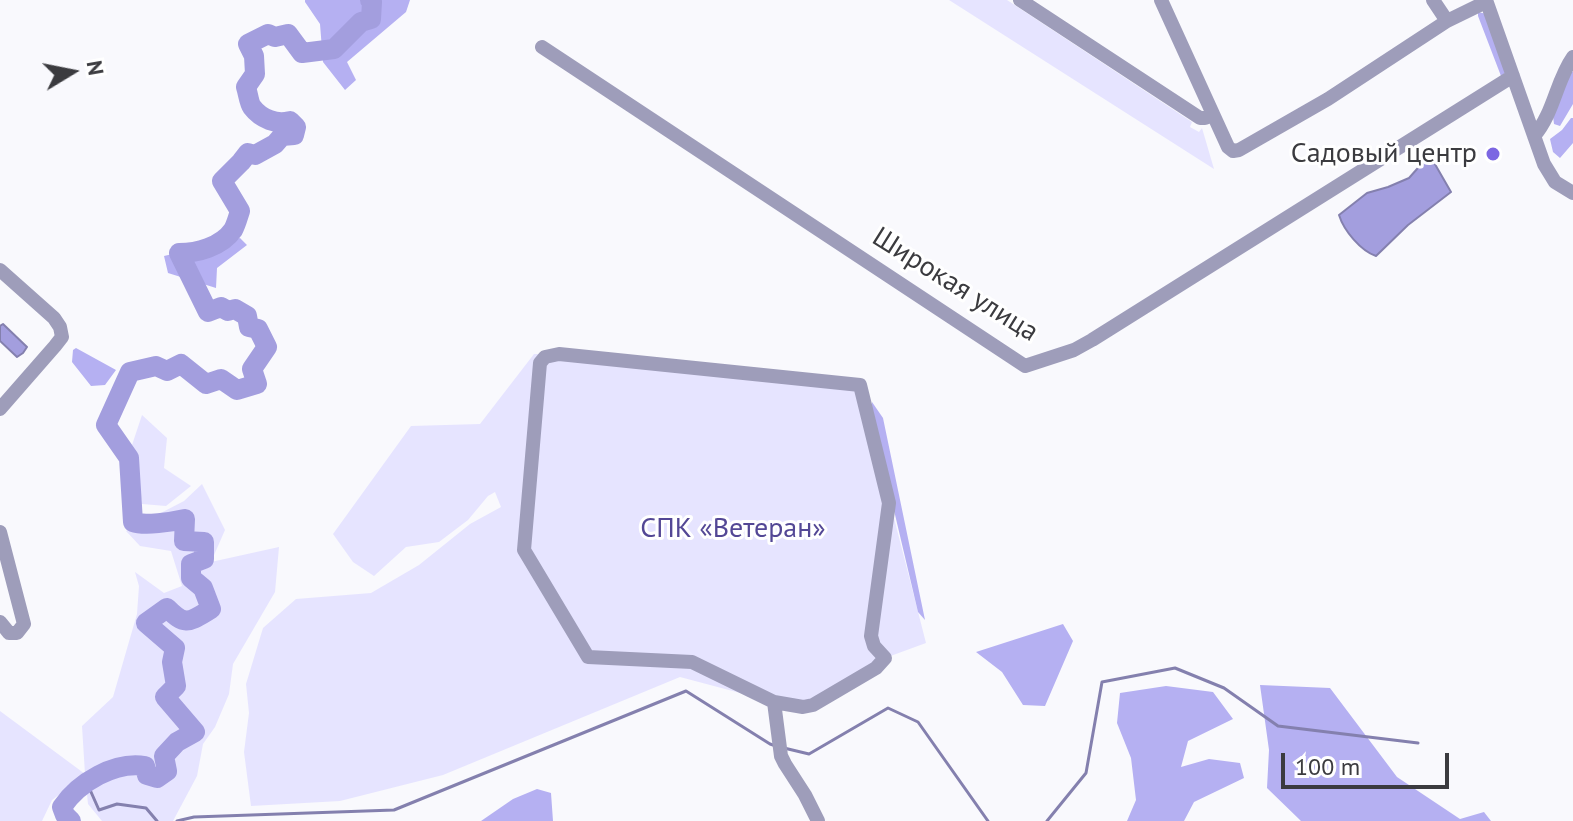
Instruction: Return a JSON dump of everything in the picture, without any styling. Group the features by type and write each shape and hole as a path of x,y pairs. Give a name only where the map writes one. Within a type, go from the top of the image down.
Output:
{"street":[{"path":"1020,0 1200,118 1213,115"},
{"path":"1161,0 1228,147 1233,151 1328,99 1447,21 1486,1 1544,164 1552,178 1573,193"},
{"path":"1433,0 1447,21"},
{"name":"Широкая улица","path":"542,47 1025,366 1074,350 1092,340 1513,76"},
{"path":"1534,136 1542,127 1573,57"},
{"path":"0,270 54,318 62,337 0,409"},
{"path":"559,354 860,385 889,503 871,636 874,646 885,658 876,668 813,705 803,707 774,702 692,662 588,657 524,550 540,363 545,357 559,354"},
{"path":"0,532 24,624 17,633 9,633 0,622"},
{"path":"774,702 781,756 818,821"}],"green space":[{"path":"949,0 1007,0 1192,122 1190,127 1199,132 1202,128 1214,169"},
{"name":"СПК «Ветеран»","path":"534,354 860,385 926,643 885,658 813,705 774,702 680,677 443,775 340,801 251,806 244,752 249,713 246,684 263,628 296,599 371,593 419,565 470,524 501,507 495,492 468,520 439,542 406,547 374,576 353,562 333,534 411,426 480,424"},
{"path":"142,415 167,438 164,468 191,486 166,506 142,504 132,445"},
{"path":"202,484 225,530 211,562 279,547 275,592 233,664 229,694 215,727 203,744 197,776 173,821 102,821 88,804 85,775 52,800 42,821 0,821 0,711 85,774 82,726 113,697 137,614 139,586 135,572 164,593 182,586 171,551 140,546 126,531 184,501"}],"shaded area":[{"path":"305,0 410,0 406,12 347,62 356,80 345,90 323,62 320,24"},
{"path":"1478,12 1487,14 1508,71 1501,76 1478,16"},
{"path":"1569,71 1573,72 1573,104 1560,126 1554,124 1553,116"},
{"path":"1571,118 1573,143 1560,158 1553,152 1550,139"},
{"path":"1432,159 1451,192 1408,225 1376,256 1365,250 1349,234 1339,215 1367,193 1409,178 1425,160"},
{"path":"240,238 247,245 217,268 216,288 168,273 164,256"},
{"path":"3,324 27,347 17,357 0,341 0,326"},
{"path":"76,348 116,370 105,385 91,386 72,362"},
{"path":"872,402 883,418 925,620 918,612 871,413"},
{"path":"1063,624 1073,641 1045,706 1023,705 1002,672 976,652"},
{"path":"1260,685 1330,688 1397,777 1460,819 1484,812 1491,821 1301,821 1267,788 1269,750"},
{"path":"1166,686 1213,692 1233,719 1188,741 1181,767 1209,759 1240,763 1244,778 1194,802 1184,821 1127,821 1136,800 1131,758 1117,723 1120,693"},
{"path":"537,789 551,793 553,821 481,821 513,799"}],"waterway":[{"path":"71,821 62,807 78,789 110,770 134,765 145,766 147,775 157,778 167,771 164,756 177,742 195,732 165,697 176,686 172,662 175,648 146,623 167,608 183,620 198,617 211,609 203,588 191,578 191,564 204,559 204,542 184,541 185,519 151,524 133,522 129,458 106,425 130,372 156,366 167,371 181,364 206,384 221,379 237,390 257,384 252,369 267,347 258,329 249,327 247,316 235,309 228,311 221,307 208,312 179,253 208,248 228,236 240,211 222,181 248,153 255,155 275,144 282,136 294,135 296,127 290,121 270,120 251,105 246,87 255,74 254,56 248,44 268,34 275,37 288,34 302,53 334,49 361,22 371,19 370,0"},
{"path":"1047,821 1086,773 1102,682 1175,668 1224,688 1278,726 1418,743"},
{"path":"177,821 194,817 394,810 686,691 776,746"},
{"path":"784,748 809,754 888,708 918,722 988,821"},
{"path":"87,783 99,810 117,804 146,808 157,821"}],"place":[{"name":"Садовый центр","path":"1493,154"}]}
